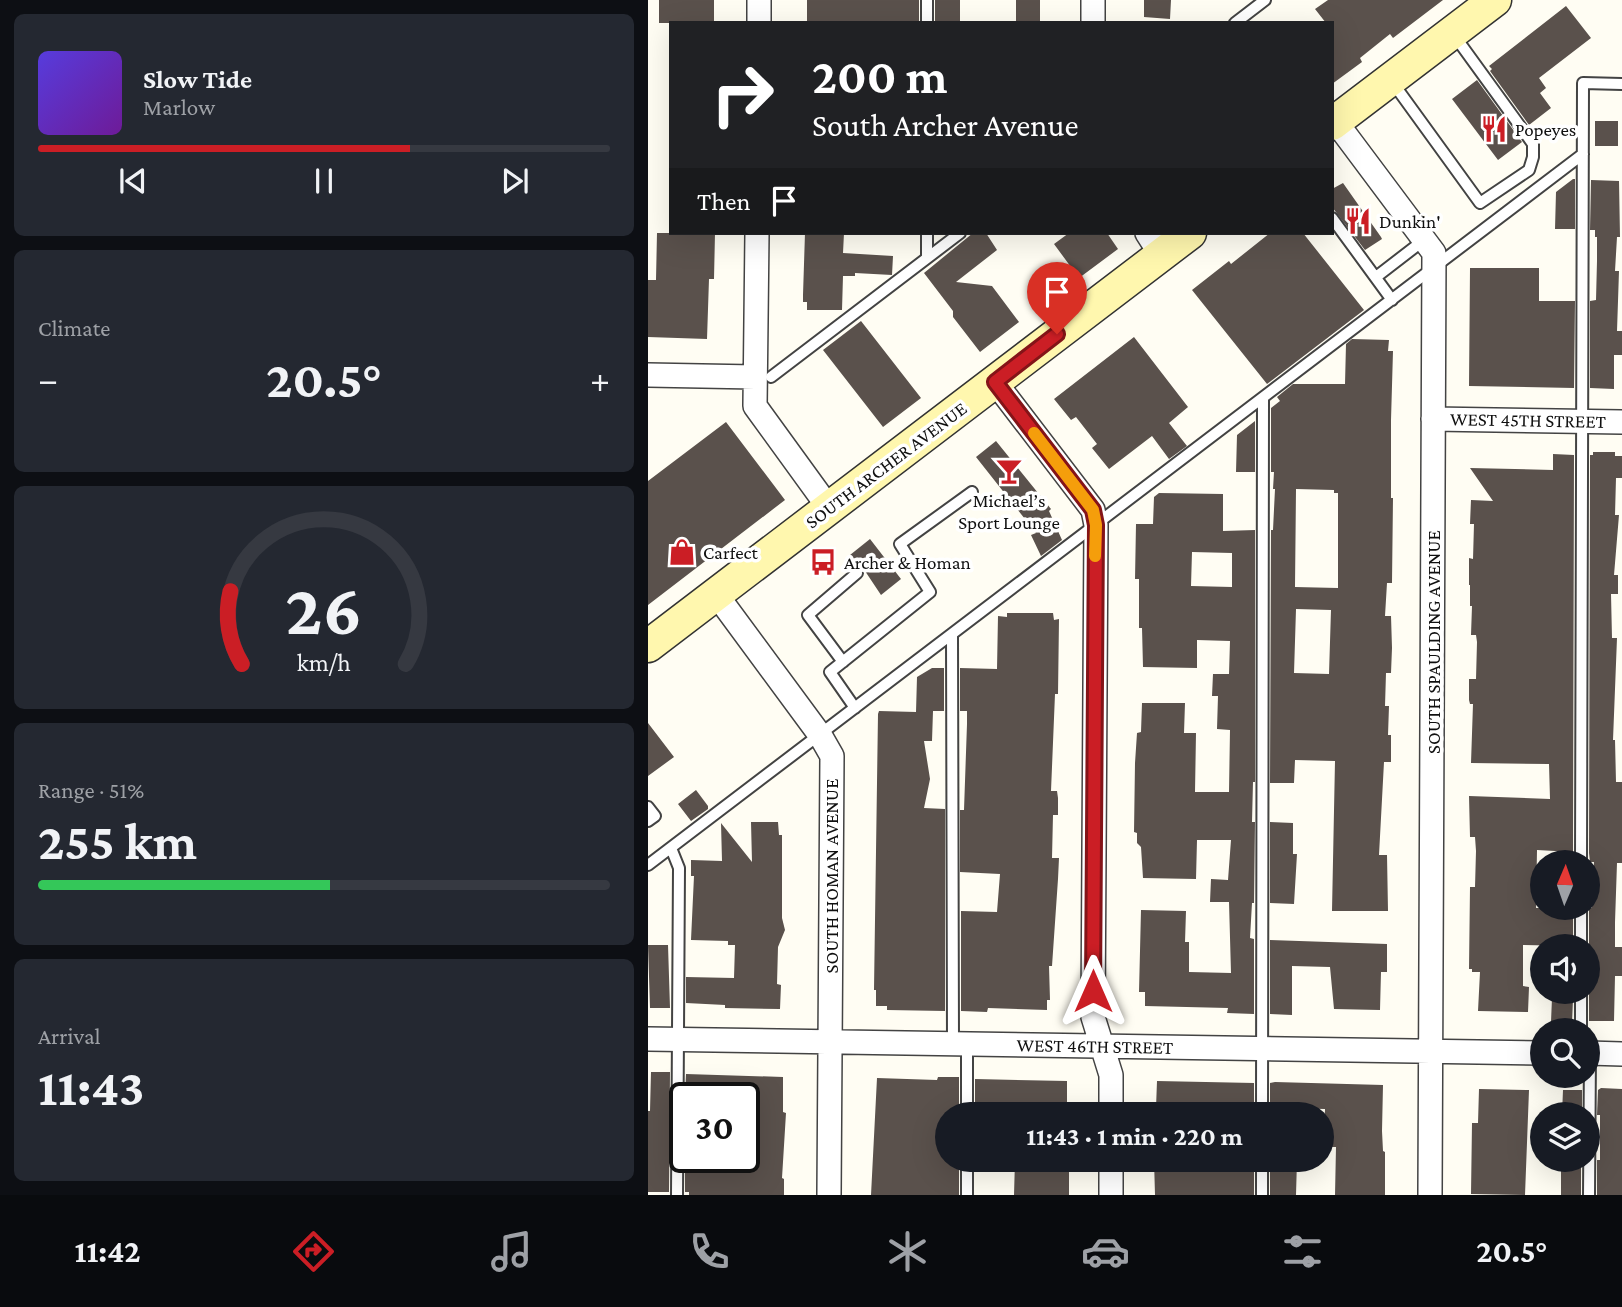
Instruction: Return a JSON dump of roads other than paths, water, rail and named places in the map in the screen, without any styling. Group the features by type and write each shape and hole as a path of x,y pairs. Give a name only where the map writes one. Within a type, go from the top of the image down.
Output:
{"main road":[{"path":"1334,123 1495,0"},
{"name":"SOUTH ARCHER AVENUE","path":"648,646 995,382 1154,244 1183,235"}],"street":[{"path":"759,0 759,21"},
{"path":"1093,0 1093,21"},
{"name":"SOUTH SPAULDING AVENUE","path":"1334,123 1434,253 1430,1195"},
{"path":"756,235 763,377 755,406 829,508"},
{"path":"648,375 763,377"},
{"path":"995,382 1093,510 1096,525 1093,1017 1111,1075 1111,1102"},
{"name":"WEST 45TH STREET","path":"1433,419 1623,422"},
{"name":"SOUTH HOMAN AVENUE","path":"716,594 820,735 832,756 829,1195"},
{"name":"WEST 46TH STREET","path":"648,1040 1530,1053"},
{"path":"1600,1053 1623,1054"},
{"path":"1111,1172 1111,1195"}],"lane":[{"path":"927,0 927,21"},
{"path":"1238,21 1265,0"},
{"path":"1390,80 1479,203 1529,170 1533,144 1452,33"},
{"path":"1581,850 1583,83 1623,84"},
{"path":"648,865 1583,154"},
{"path":"1334,221 1392,300"},
{"path":"927,235 927,258"},
{"path":"763,377 957,235"},
{"path":"1376,277 1424,240"},
{"path":"1262,1102 1263,398"},
{"path":"855,708 830,672 930,592 900,544 972,492"},
{"path":"843,662 808,615 857,573"},
{"path":"952,635 960,1044 966,1102"},
{"path":"648,807 655,816 648,821"},
{"path":"671,848 679,868 677,1195"},
{"path":"1589,1088 1589,1195"},
{"path":"967,1172 967,1195"},
{"path":"1262,1172 1262,1195"}],"place":[{"name":"Popeyes","path":"1494,129"},
{"name":"Dunkin'","path":"1358,221"},
{"name":"Michael’s Sport Lounge","path":"1009,471"},
{"name":"Carfect","path":"682,552"},
{"name":"Archer & Homan","path":"823,562"}]}
